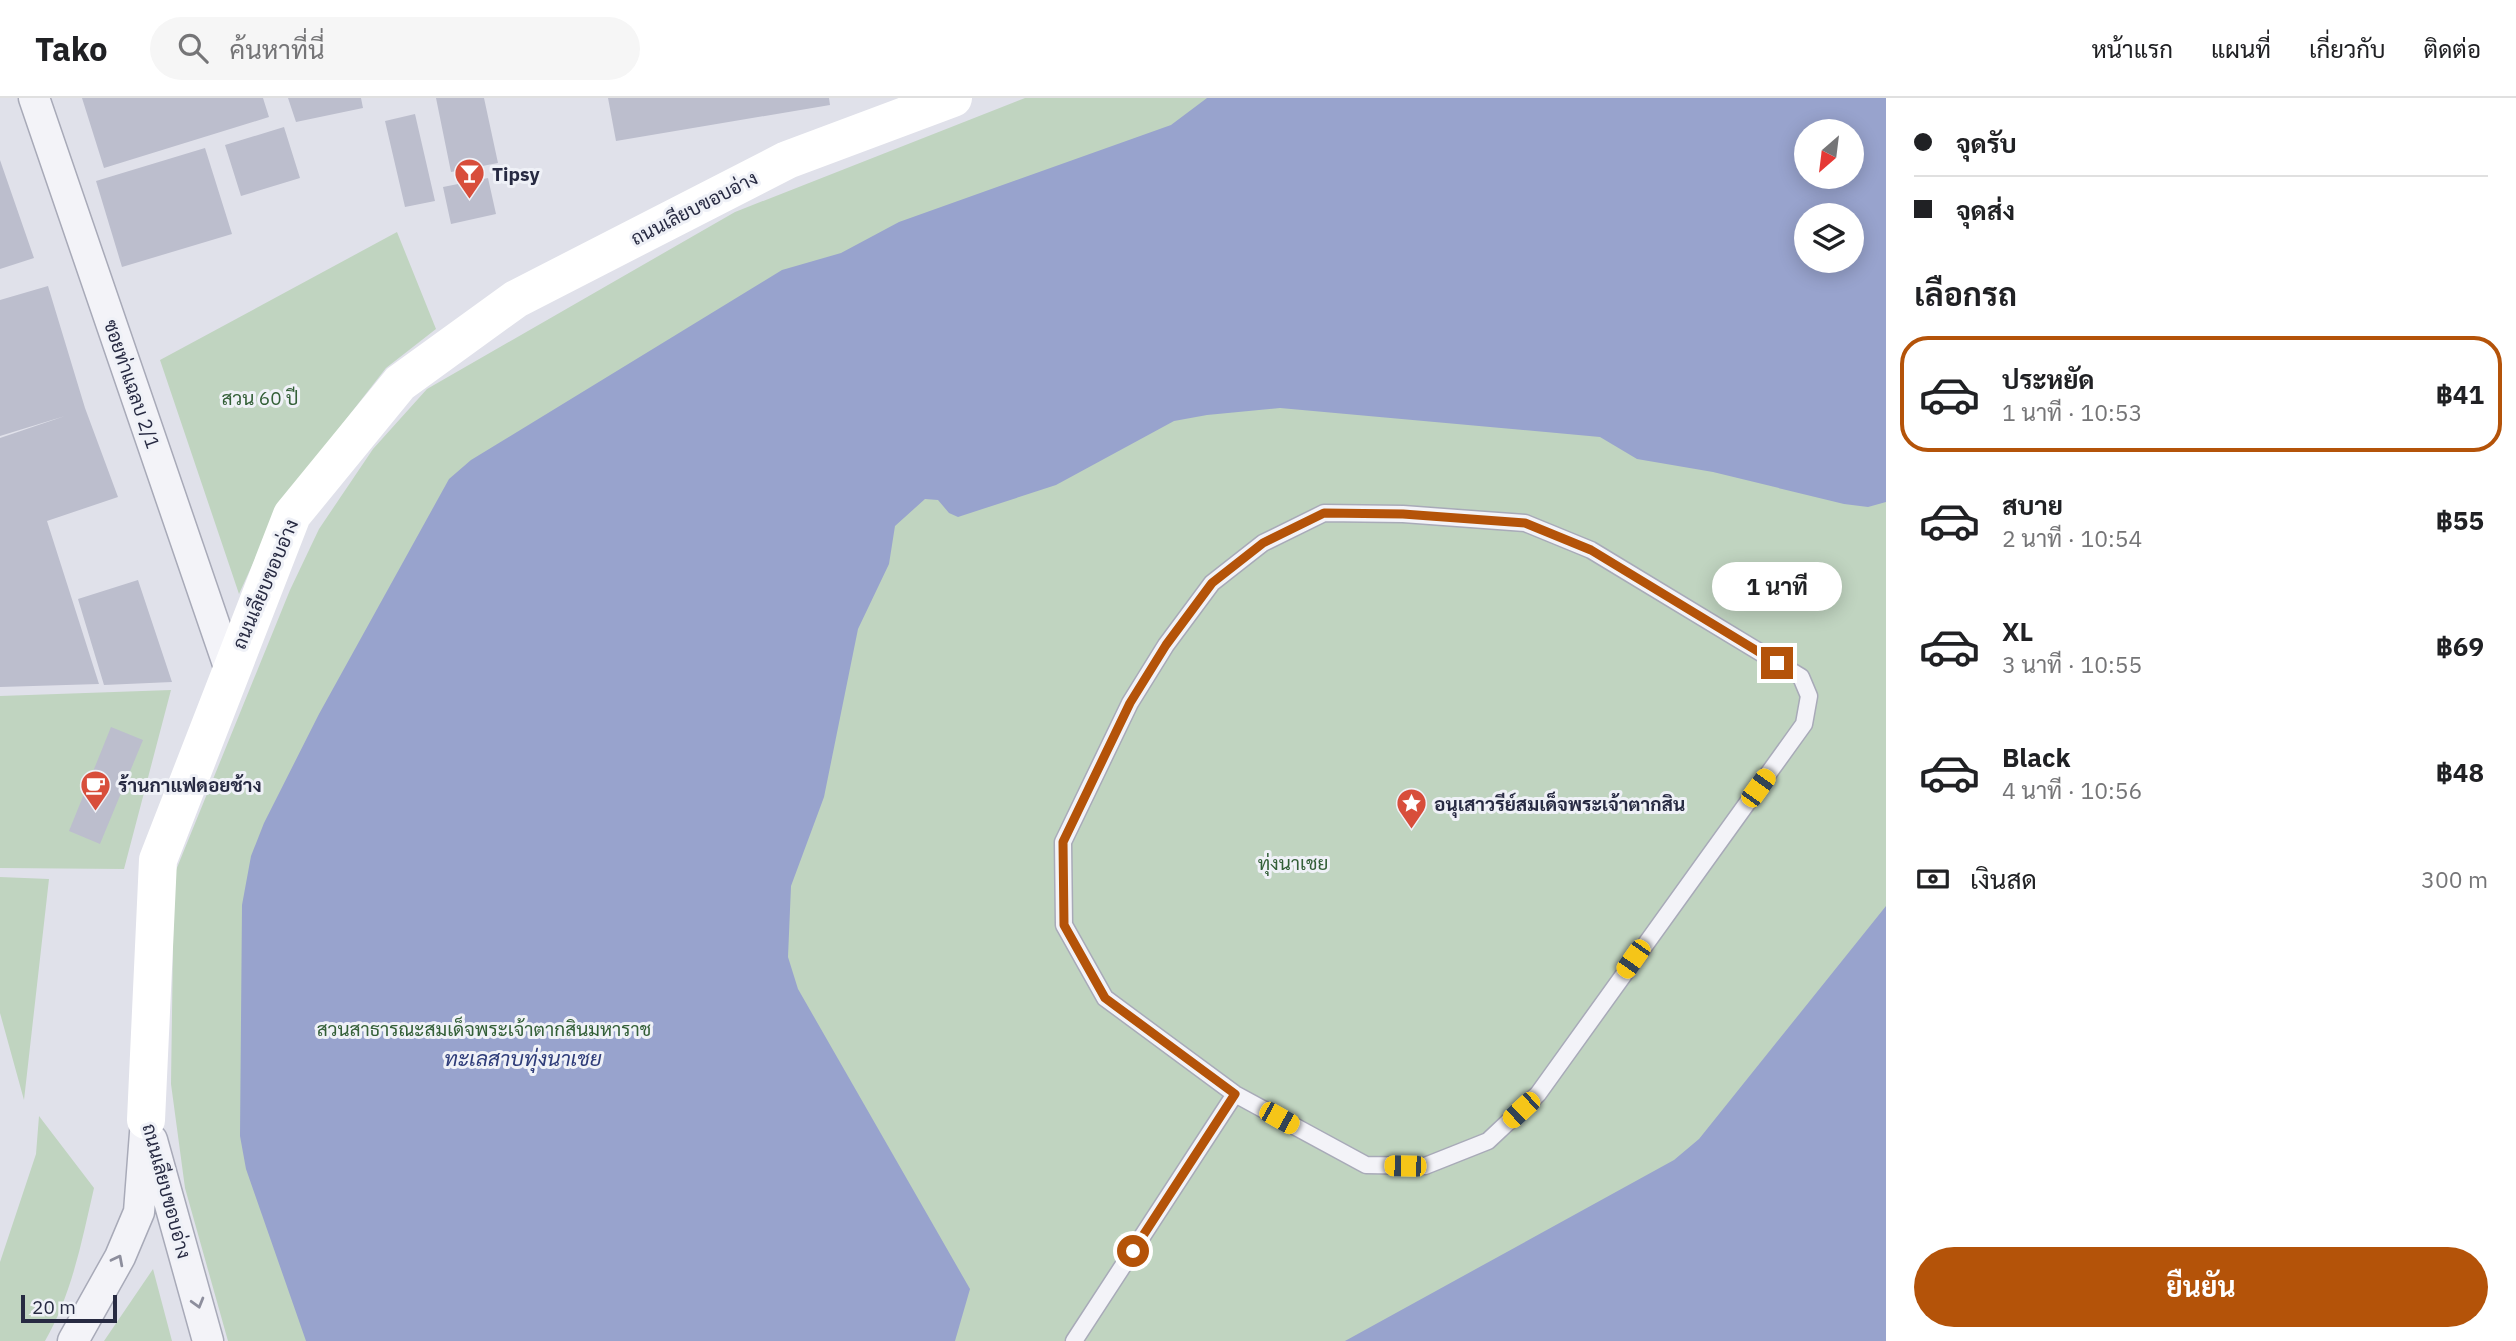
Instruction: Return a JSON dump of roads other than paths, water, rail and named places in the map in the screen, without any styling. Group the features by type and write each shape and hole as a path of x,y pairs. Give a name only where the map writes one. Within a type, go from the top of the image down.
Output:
{"street":[{"name":"ซอยท่าแฉลบ 2/1","path":"34,98 230,670"},
{"name":"ถนนเลียบขอบอ่าง","path":"208,1341 146,1120 158,860 292,515 400,383 516,299 787,160 953,98"},
{"path":"73,1341 120,1257 138,1212 146,1120"}],"lane":[{"path":"1324,513 1403,514 1525,523 1591,550 1801,677 1809,696 1804,724 1538,1094 1488,1141 1425,1166 1366,1165 1235,1094 1105,998 1064,925 1063,842 1130,703 1166,645 1212,583 1263,543 1324,513"},
{"path":"1074,1341 1235,1094"}],"water":[{"name":"ทะเลสาบทุ่งนาเชย","path":"1207,98 1886,98 1886,502 1868,507 1844,504 1713,472 1637,459 1600,437 1280,408 1174,421 1056,485 958,517 949,513 938,500 925,499 895,526 889,564 858,629 824,797 791,886 788,957 798,989 970,1289 955,1341 306,1341 246,1169 240,1136 242,905 251,856 264,823 319,714 449,479 471,460 782,270 841,253 899,222 1171,125"},
{"path":"1886,906 1886,1341 1345,1341 1674,1160 1699,1139"}],"place":[{"name":"Tipsy","path":"469,201"},
{"name":"ร้านกาแฟดอยช้าง","path":"95,812"},
{"name":"อนุเสาวรีย์สมเด็จพระเจ้าตากสิน","path":"1411,831"}],"park label":[{"name":"สวน 60 ปี","path":"260,398"},
{"name":"ทุ่งนาเชย","path":"1293,863"},
{"name":"สวนสาธารณะสมเด็จพระเจ้าตากสินมหาราช","path":"484,1029"}]}
